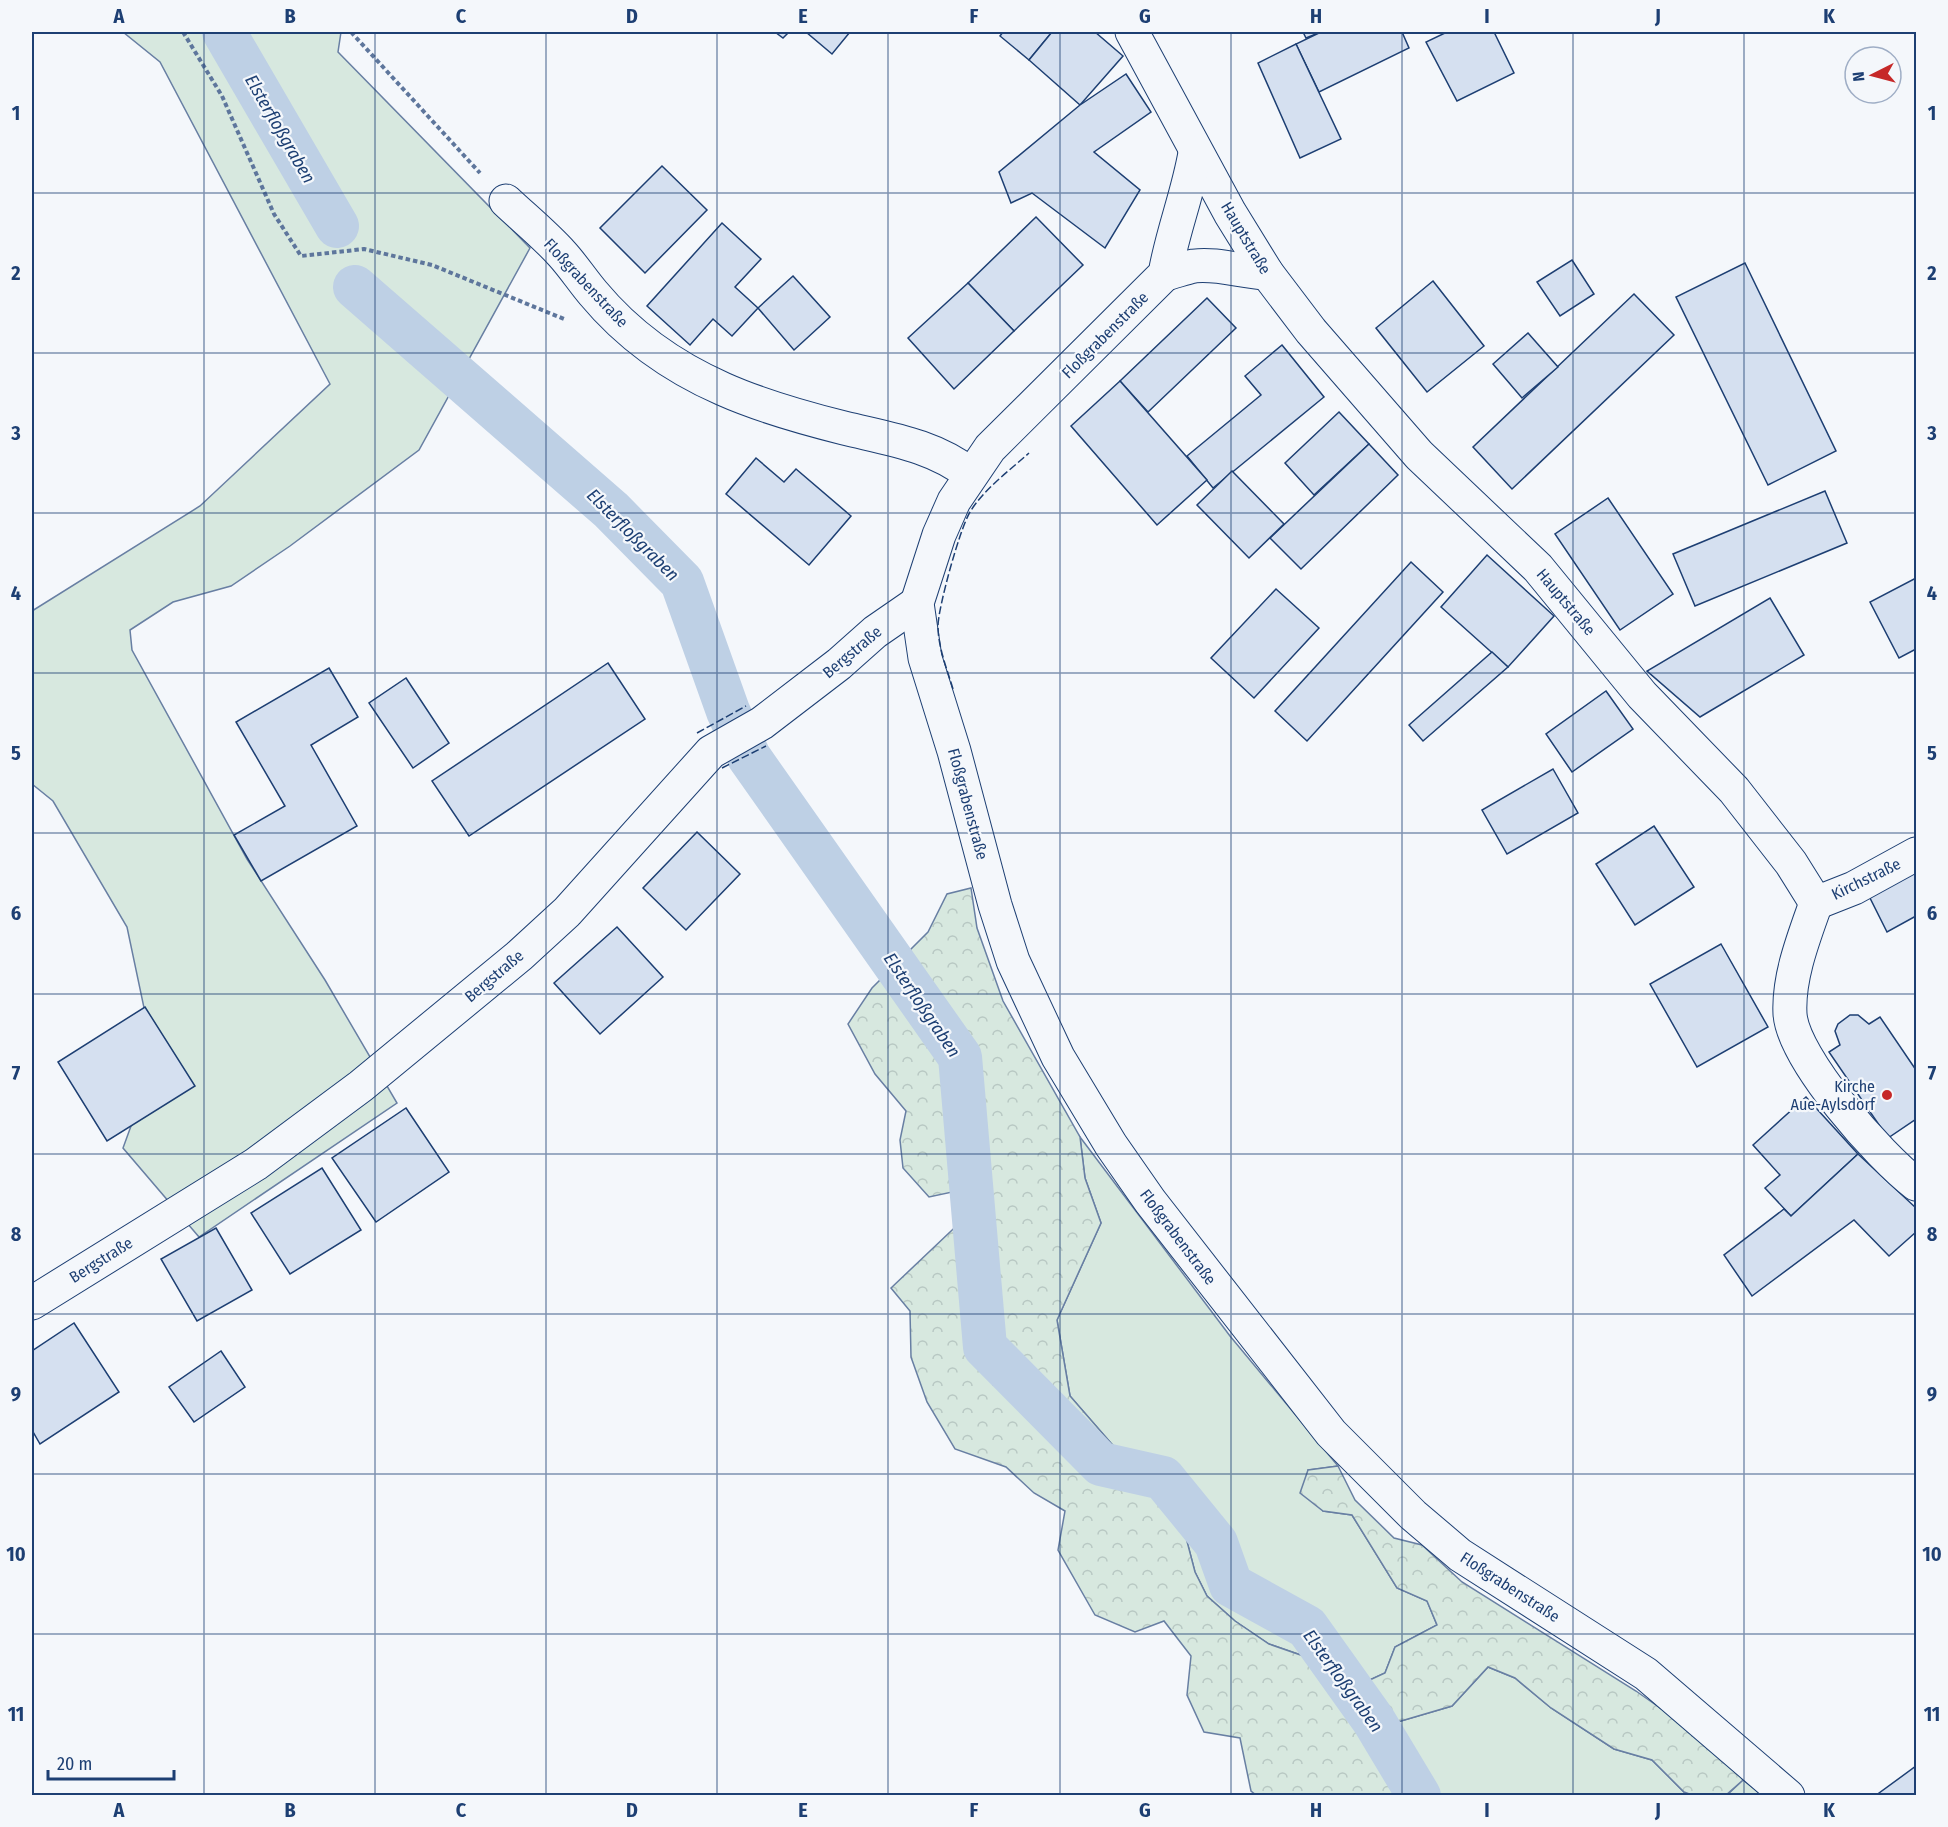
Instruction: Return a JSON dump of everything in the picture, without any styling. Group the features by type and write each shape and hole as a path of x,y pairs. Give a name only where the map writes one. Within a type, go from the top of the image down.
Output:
{"street":[{"name":"Hauptstraße","path":"1132,32 1196,153 1266,273 1311,331 1389,424 1538,568 1642,695 1734,790 1791,863 1816,903"},
{"path":"1165,274 1171,243 1191,179 1196,153"},
{"name":"Floßgrabenstraße","path":"506,201 563,254 594,294 620,321 678,366 725,390 834,426 930,449 952,460 970,474"},
{"name":"Floßgrabenstraße","path":"1266,273 1193,266 1165,274 990,448 970,474 954,501 939,535 917,603 925,658 954,751 995,905 1013,961 1053,1048 1083,1102 1150,1201 1331,1432 1413,1515 1460,1555 1647,1674 1788,1796"},
{"name":"Bergstraße","path":"32,1303 256,1164 345,1099 421,1038 567,912 711,752 762,723 839,664 875,632 917,603"},
{"name":"Kirchstraße","path":"1816,903 1854,888 1917,854"},
{"path":"1816,903 1791,992 1793,1032 1818,1075 1844,1108 1878,1148 1917,1184"}],"path":[{"path":"183,32 222,96 274,214 301,256 364,249 432,265 562,319 620,321"},
{"path":"351,32 506,201"}],"green space":[{"path":"123,32 341,32 338,52 530,248 419,450 290,546 231,586 173,602 130,630 132,650 247,859 325,980 397,1103 199,1237 123,1148 155,1060 127,927 53,801 32,784 32,611 200,506 330,384 160,62"},
{"path":"971,888 977,928 1003,1001 1080,1137 1085,1178 1101,1223 1057,1320 1070,1396 1183,1526 1195,1572 1207,1596 1235,1621 1269,1644 1315,1660 1348,1690 1385,1673 1395,1647 1437,1625 1427,1601 1397,1588 1352,1515 1323,1511 1300,1493 1308,1470 1338,1466 1355,1500 1394,1538 1422,1545 1462,1582 1636,1691 1721,1751 1743,1780 1726,1795 1692,1795 1684,1792 1652,1760 1614,1749 1551,1708 1515,1678 1488,1667 1452,1706 1394,1723 1396,1763 1420,1788 1433,1795 1256,1795 1251,1791 1240,1738 1204,1732 1187,1695 1191,1656 1164,1621 1135,1632 1095,1615 1058,1550 1065,1511 1034,1493 1006,1467 955,1449 927,1402 911,1357 910,1311 891,1288 969,1214 952,1192 929,1197 903,1168 900,1140 906,1111 875,1074 848,1024 872,988 928,932 947,894"},
{"path":"1080,1137 1230,1336 1338,1466 1308,1470 1323,1511 1352,1515 1397,1588 1427,1601 1437,1625 1395,1647 1385,1673 1348,1690 1315,1660 1269,1644 1235,1621 1207,1596 1195,1572 1183,1526 1070,1396 1057,1320 1101,1223 1085,1178"},
{"path":"1488,1667 1515,1678 1551,1708 1614,1749 1652,1760 1684,1792 1692,1795 1433,1795 1420,1788 1396,1763 1394,1723 1452,1706"},
{"path":"1743,1780 1762,1795 1726,1796"}],"building":[{"path":"775,32 789,32 783,38"},
{"path":"806,32 850,32 832,54"},
{"path":"1003,32 1052,32 1029,60 1000,36"},
{"path":"1052,32 1095,32 1123,56 1080,105 1029,60"},
{"path":"1303,32 1321,32 1306,38"},
{"path":"1321,32 1402,32 1409,48 1319,92 1296,44"},
{"path":"1447,32 1494,32 1514,73 1457,101 1426,42"},
{"path":"1296,44 1341,139 1300,158 1258,63"},
{"path":"1126,74 1151,112 1094,152 1140,190 1105,248 1032,193 1011,203 999,172 1080,105"},
{"path":"662,166 707,210 645,273 600,228"},
{"path":"1036,217 1083,265 1014,331 968,283"},
{"path":"722,223 761,259 735,287 758,308 732,336 713,319 690,345 647,306"},
{"path":"1572,260 1594,294 1560,316 1537,282"},
{"path":"1745,263 1836,451 1768,485 1676,297"},
{"path":"793,276 830,317 794,350 758,308"},
{"path":"1433,281 1484,346 1427,392 1376,328"},
{"path":"968,283 1014,331 954,389 908,338"},
{"path":"1634,294 1674,335 1512,489 1473,447"},
{"path":"1207,298 1236,328 1148,412 1120,381"},
{"path":"1528,333 1558,367 1522,398 1493,364"},
{"path":"1282,345 1324,397 1213,488 1187,456 1261,395 1245,376"},
{"path":"1120,381 1207,480 1157,525 1071,426"},
{"path":"1339,412 1369,444 1314,495 1285,463"},
{"path":"1369,444 1398,475 1301,569 1270,538"},
{"path":"756,458 784,482 796,469 851,516 809,565 726,494"},
{"path":"1232,471 1284,524 1249,558 1197,505"},
{"path":"1825,491 1847,543 1695,606 1673,554"},
{"path":"1608,498 1673,594 1620,630 1555,534"},
{"path":"1487,555 1554,616 1508,667 1441,607"},
{"path":"1411,562 1443,592 1307,741 1275,711"},
{"path":"1916,578 1916,649 1899,658 1870,602"},
{"path":"1276,589 1319,628 1254,698 1211,658"},
{"path":"1770,598 1804,655 1700,717 1647,671"},
{"path":"1492,652 1508,667 1423,741 1409,725"},
{"path":"608,663 645,719 469,836 432,781"},
{"path":"329,668 358,717 311,745 357,826 261,881 234,835 285,806 236,722"},
{"path":"406,678 449,743 413,768 369,703"},
{"path":"1606,691 1633,729 1572,772 1546,734"},
{"path":"1553,769 1578,813 1507,854 1482,810"},
{"path":"1654,826 1694,887 1635,925 1596,864"},
{"path":"697,832 740,874 686,930 643,888"},
{"path":"1916,868 1916,916 1887,932 1868,894"},
{"path":"617,927 663,977 600,1034 554,983"},
{"path":"1721,944 1768,1027 1697,1067 1650,984"},
{"path":"145,1007 195,1086 107,1141 58,1062"},
{"name":"Kirche Aue-Aylsdorf","path":"1850,1015 1858,1015 1869,1024 1880,1017 1916,1070 1916,1119 1888,1138 1829,1052 1840,1045 1835,1031 1838,1024"},
{"path":"1806,1097 1858,1154 1791,1216 1765,1188 1780,1175 1753,1145"},
{"path":"406,1108 449,1172 376,1222 332,1158"},
{"path":"1858,1154 1916,1208 1916,1232 1889,1256 1854,1220 1752,1296 1724,1255 1784,1209 1791,1216"},
{"path":"322,1168 361,1230 290,1274 251,1213"},
{"path":"216,1228 252,1290 197,1321 161,1259"},
{"path":"74,1323 119,1392 40,1444 32,1430 32,1351"},
{"path":"221,1351 245,1387 194,1422 169,1387"},
{"path":"1916,1766 1916,1796 1875,1796"}],"waterway":[{"name":"Elsterfloßgraben","path":"224,32 337,226"},
{"name":"Elsterfloßgraben","path":"355,287 611,510 682,582 728,711 749,757 960,1057 985,1347 1101,1464 1163,1478 1216,1543 1231,1585 1307,1627 1374,1721 1419,1796"}],"fence":[{"path":"953,689 941,650 938,626 945,586 955,550 970,512 982,496 1029,453"},
{"path":"697,733 746,706"},
{"path":"722,768 766,746"}],"place":[{"name":"Kirche Aue-Aylsdorf","path":"1887,1095"}]}
